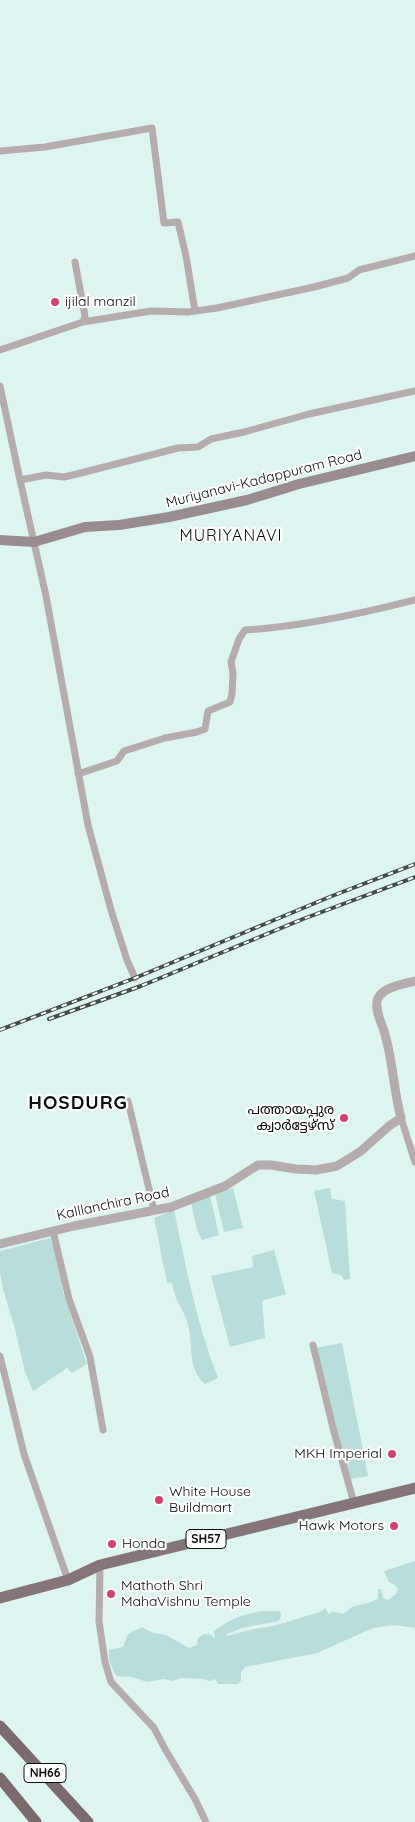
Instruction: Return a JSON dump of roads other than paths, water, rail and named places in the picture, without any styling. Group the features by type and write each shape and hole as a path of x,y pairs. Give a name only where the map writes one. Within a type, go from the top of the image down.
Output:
{"highway":[{"name":"NH66","path":"0,1726 88,1822"},
{"name":"NH66","path":"0,1778 36,1822"}],"main road":[{"name":"Muriyanavi-Kadappuram Road","path":"0,540 34,542 85,528 169,517 237,502 299,484 415,456"},
{"name":"SH57","path":"0,1598 68,1580 100,1565 415,1488"}],"street":[{"path":"0,151 45,147 152,128 164,223 178,222 195,311"},
{"path":"0,350 83,322 151,312 195,311 217,308 314,287 348,278 359,270 415,256"},
{"path":"75,262 85,316 83,322"},
{"path":"0,386 46,596 88,825 111,910 127,960 135,978"},
{"path":"20,480 46,475 64,477 178,448 198,447 211,438 244,432 309,414 415,391"},
{"path":"78,774 117,761 124,751 165,738 206,729 208,710 230,702 233,673 231,662 234,649 245,630 284,628 385,608 415,600"},
{"path":"415,981 382,992 376,1000 377,1009 386,1035 396,1102 415,1162"},
{"path":"128,1101 154,1210"},
{"name":"Kalllanchira Road","path":"0,1244 171,1207 225,1186 258,1165 316,1170 337,1166 361,1152 389,1126 402,1118"},
{"path":"53,1231 69,1299 90,1357 102,1430"},
{"path":"313,1345 354,1503"},
{"path":"0,1356 24,1454 68,1580"},
{"path":"100,1565 99,1621 105,1662 111,1682 154,1728 195,1799 206,1822"}],"railway":[{"path":"0,1030 135,978 332,896 415,864"},
{"path":"49,1019 141,986 303,919 415,877"}],"place":[{"name":"ijilal manzil","path":"55,302"},
{"name":"പത്തായപ്പുര ക്വാർട്ടേഴ്സ്","path":"344,1118"},
{"name":"MKH Imperial","path":"392,1454"},
{"name":"White House Buildmart","path":"159,1500"},
{"name":"Hawk Motors","path":"394,1526"},
{"name":"Honda","path":"112,1544"},
{"name":"Mathoth Shri MahaVishnu Temple","path":"111,1594"}],"district":[{"name":"MURIYANAVI","path":"231,536"},
{"name":"HOSDURG","path":"78,1103"}]}
